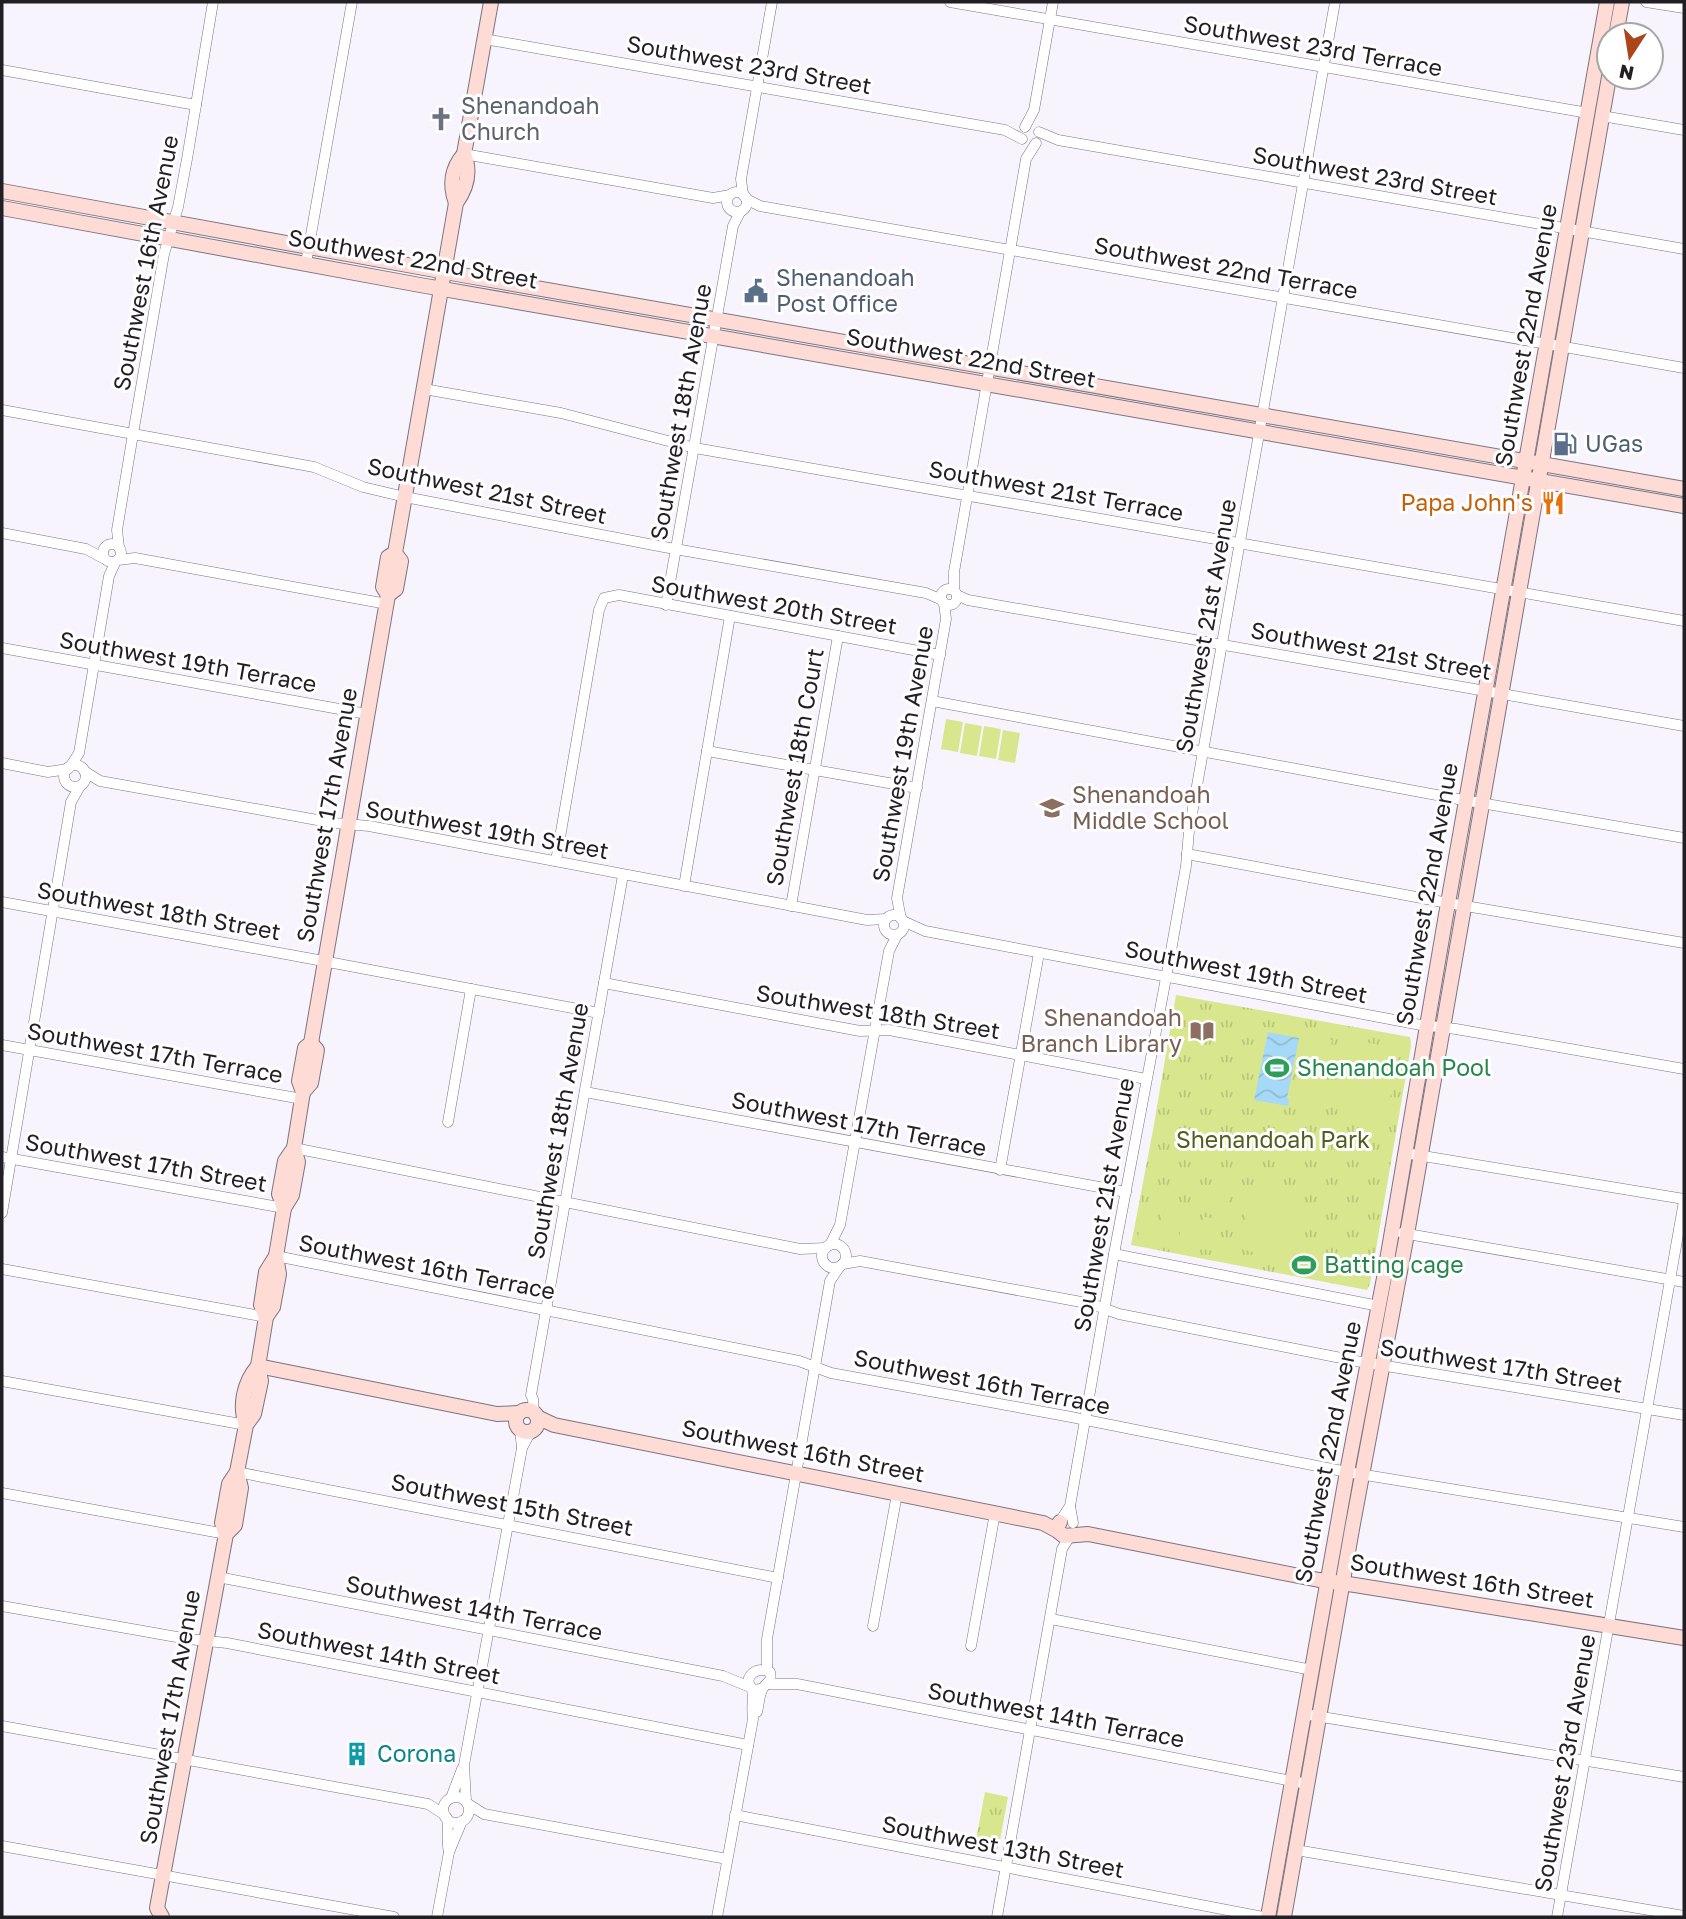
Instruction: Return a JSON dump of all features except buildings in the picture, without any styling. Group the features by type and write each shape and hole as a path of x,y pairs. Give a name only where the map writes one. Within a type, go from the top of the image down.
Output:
{"main road":[{"name":"Southwest 17th Avenue","path":"156,1914 226,1534 235,1525 241,1488 237,1472 246,1425 254,1414 259,1392 261,1381 258,1366 266,1317 274,1307 279,1273 276,1256 284,1208 292,1195 298,1163 294,1148 303,1096 311,1083 317,1050 312,1043 325,961 387,599 396,589 401,561 395,553 456,203 464,192 468,166 464,155 491,2"},
{"name":"Southwest 22nd Avenue","path":"1284,1917 1296,1850 1304,1714 1347,1472 1407,1234 1421,1156 1538,481 1534,462 1595,114 1607,2"},
{"path":"1619,21 1622,2"},
{"name":"Southwest 22nd Avenue","path":"1595,114 1604,91"},
{"name":"Southwest 22nd Street","path":"2,191 444,272 1684,489"},
{"name":"Southwest 22nd Street","path":"2,208 441,289 1684,506"},
{"name":"Southwest 22nd Avenue","path":"1268,1917 1300,1783 1319,1717 1362,1474 1379,1306 1391,1231 1523,478 1534,462"},
{"name":"Southwest 16th Street","path":"258,1366 1327,1582 1684,1638"}],"street":[{"name":"Southwest 16th Avenue","path":"114,556 164,254 186,166 213,2"},
{"path":"306,263 352,2"},
{"name":"Southwest 18th Avenue","path":"666,604 772,2"},
{"name":"Southwest 23rd Terrace","path":"950,2 1684,130"},
{"path":"1034,110 1021,134 1022,140 1029,145 1037,136 1034,110 1053,2"},
{"name":"Southwest 21st Avenue","path":"997,1917 1104,1309 1166,977 1189,831 1335,2"},
{"path":"1646,2 1684,8"},
{"name":"Southwest 23rd Street","path":"484,39 1007,131 1024,128"},
{"path":"2,70 196,105"},
{"path":"1024,128 1031,126 1037,136"},
{"name":"Southwest 23rd Street","path":"1007,131 1022,140"},
{"name":"Southwest 23rd Street","path":"1037,136 1684,249"},
{"name":"Southwest 19th Avenue","path":"828,1247 840,1225 856,1143 889,951 890,928 917,789 1026,159 1037,136"},
{"name":"Southwest 19th Avenue","path":"1022,140 1026,159"},
{"name":"Southwest 22nd Terrace","path":"464,155 1684,368"},
{"name":"Southwest 21st Terrace","path":"424,389 561,413 695,448 1684,621"},
{"name":"Southwest 21st Street","path":"2,410 314,467 363,487 405,497 677,549 1684,726"},
{"name":"Southwest 16th Avenue","path":"106,545 117,531"},
{"path":"2,533 114,556 387,599"},
{"path":"2,1213 7,1157 30,1050 71,802 86,778 79,753 114,544 86,549"},
{"name":"Southwest 20th Street","path":"556,862 602,600 608,596 619,595 940,655"},
{"path":"684,886 730,616"},
{"name":"Southwest 18th Court","path":"791,906 838,636"},
{"name":"Southwest 19th Terrace","path":"2,648 367,715"},
{"path":"932,701 1684,838"},
{"path":"707,751 917,789"},
{"path":"71,802 65,775 79,753"},
{"path":"2,763 48,772 74,787 81,785"},
{"path":"48,772 77,766 83,770"},
{"name":"Southwest 19th Street","path":"83,770 100,780 349,825 369,826 867,920 890,928 925,932 1427,1026 1684,1069"},
{"name":"Southwest 19th Street","path":"81,785 100,780"},
{"path":"1187,854 1448,903 1684,943"},
{"name":"Southwest 18th Avenue","path":"527,1421 527,1398 531,1395 623,875"},
{"name":"Southwest 19th Avenue","path":"897,898 902,920"},
{"name":"Southwest 18th Street","path":"2,902 599,1013"},
{"name":"Southwest 19th Street","path":"890,928 895,916 925,932"},
{"path":"890,928 903,928 902,920"},
{"path":"1000,1170 1039,953"},
{"name":"Southwest 18th Street","path":"604,983 860,1031 889,1030 1146,1079"},
{"path":"448,1122 471,989"},
{"name":"Southwest 17th Terrace","path":"2,1045 303,1096"},
{"name":"Southwest 17th Terrace","path":"585,1092 1126,1192"},
{"name":"Southwest 17th Street","path":"294,1148 805,1250 828,1247"},
{"path":"1405,1153 1684,1200"},
{"name":"Southwest 17th Street","path":"7,1157 284,1208"},
{"name":"Southwest 23rd Avenue","path":"1557,1917 1684,1200"},
{"name":"Southwest 19th Avenue","path":"840,1225 844,1250"},
{"path":"1391,1231 1684,1282"},
{"path":"758,1687 749,1681 761,1672 830,1281 845,1261 844,1250 837,1245 828,1247 824,1252 827,1278 830,1281"},
{"name":"Southwest 17th Street","path":"805,1250 824,1262"},
{"name":"Southwest 17th Street","path":"844,1250 860,1261"},
{"path":"1114,1254 1379,1306"},
{"name":"Southwest 16th Terrace","path":"276,1256 799,1362 831,1373 1347,1472 1684,1527"},
{"name":"Southwest 17th Street","path":"842,1265 860,1261 1092,1304 1119,1314 1375,1364 1684,1415"},
{"path":"824,1262 832,1268 842,1265"},
{"path":"2,1269 266,1317"},
{"path":"2,1381 246,1425"},
{"path":"449,1852 444,1807 464,1765 522,1448 520,1441 527,1421"},
{"name":"Southwest 15th Street","path":"237,1472 779,1578"},
{"path":"2,1493 226,1534"},
{"path":"873,1626 897,1493"},
{"path":"971,1646 995,1513"},
{"name":"Southwest 14th Terrace","path":"218,1577 723,1676 758,1687 797,1684 1300,1783"},
{"name":"Southwest 14th Street","path":"2,1606 207,1642 226,1643 748,1745"},
{"path":"1051,1619 1312,1670"},
{"path":"717,1917 753,1718 753,1698 758,1687 771,1678 761,1672"},
{"name":"Southwest 14th Terrace","path":"723,1676 744,1676 761,1672 790,1679 797,1684"},
{"path":"1304,1714 1684,1777"},
{"path":"2,1726 428,1804 459,1797 484,1814 727,1859"},
{"path":"437,1917 449,1852 469,1812 464,1765"},
{"path":"428,1804 454,1822 484,1814"},
{"name":"Southwest 13th Street","path":"735,1815 1263,1917"},
{"path":"2,1846 394,1917"},
{"path":"1296,1850 1684,1916"}],"green space":[{"path":"946,719 963,722 958,752 941,749"},
{"path":"965,723 982,726 977,756 960,753"},
{"path":"984,726 1001,729 996,759 979,756"},
{"path":"1003,730 1020,733 1015,763 998,760"},
{"name":"Shenandoah Park","path":"1176,995 1410,1037 1411,1046 1367,1290 1131,1245"},
{"path":"1312,1036 1332,1040 1326,1074 1305,1070"},
{"path":"1350,1040 1399,1048 1385,1127 1336,1119"},
{"path":"1303,1083 1323,1087 1317,1121 1297,1117"},
{"path":"1216,1168 1233,1171 1231,1187 1214,1184"},
{"path":"1213,1187 1230,1190 1227,1206 1210,1203"},
{"path":"1251,1195 1286,1197 1301,1212 1305,1232 1292,1259 1248,1251 1241,1242"},
{"path":"1144,1205 1159,1208 1153,1240 1138,1237"},
{"path":"1164,1209 1179,1212 1173,1244 1158,1241"},
{"path":"1184,1213 1199,1215 1193,1247 1178,1244"},
{"path":"1204,1217 1219,1220 1213,1251 1198,1248"},
{"name":"Batting cage","path":"1292,1259 1318,1265 1317,1270 1291,1265"},
{"path":"985,1792 1008,1797 999,1846 992,1853 974,1850"}],"water":[{"name":"Shenandoah Pool","path":"1268,1032 1299,1038 1287,1098 1288,1106 1254,1100"}],"place":[{"name":"Shenandoah Church","path":"441,119"},
{"name":"Shenandoah Post Office","path":"756,291"},
{"name":"UGas","path":"1565,444"},
{"name":"Papa John's","path":"1553,503"},
{"name":"Shenandoah Middle School","path":"1052,808"},
{"name":"Shenandoah Branch Library","path":"1202,1031"},
{"name":"Shenandoah Pool","path":"1277,1068"},
{"name":"Batting cage","path":"1304,1265"},
{"name":"Corona","path":"357,1754"}]}
